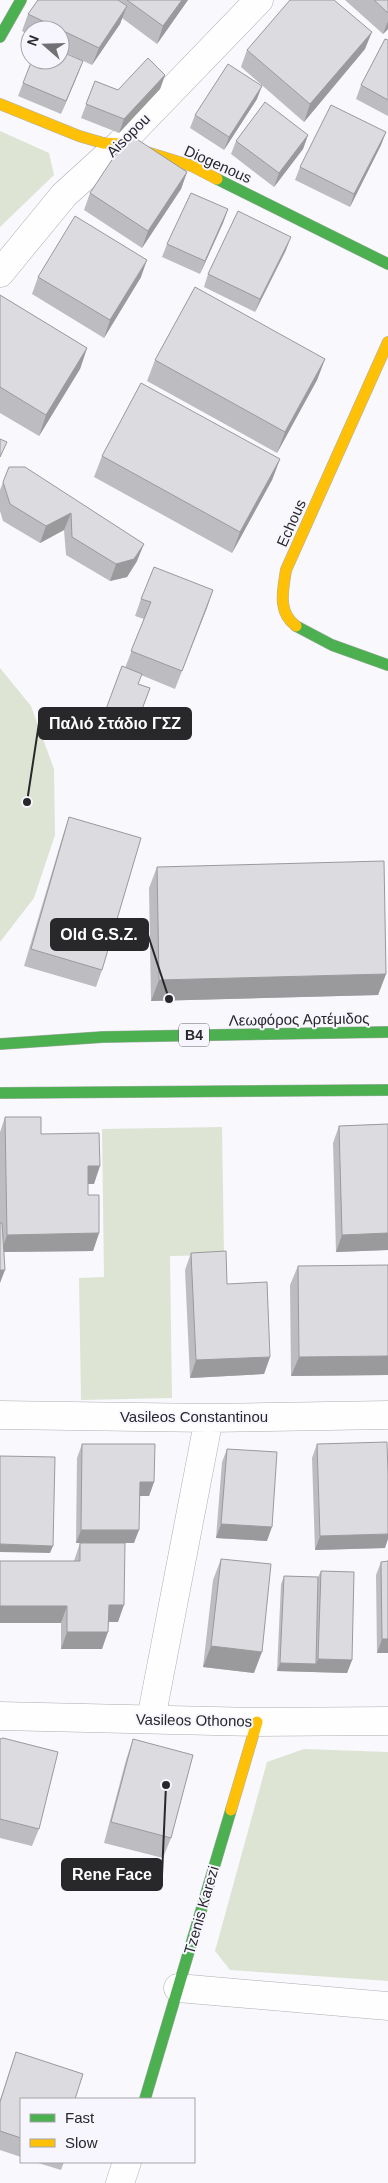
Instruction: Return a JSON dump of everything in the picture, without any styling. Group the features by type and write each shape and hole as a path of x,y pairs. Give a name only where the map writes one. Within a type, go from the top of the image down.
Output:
{"street":[{"path":"0,37 22,0"},
{"name":"Aisopou","path":"0,273 64,196 120,144 259,0"},
{"name":"Diogenous","path":"0,104 78,136 104,143 120,144 192,166 388,264"},
{"name":"Echous","path":"388,342 286,570 282,596 286,616 301,632 388,665"},
{"name":"Λεωφόρος Αρτέμιδος","path":"0,1044 103,1037 388,1032"},
{"path":"0,1093 388,1090"},
{"name":"Vasileos Constantinou","path":"0,1415 209,1418 388,1415"},
{"path":"152,1719 209,1418"},
{"name":"Vasileos Othonos","path":"0,1716 257,1722 388,1721"},
{"name":"Tzenis Karezi","path":"145,2098 257,1722"},
{"path":"178,1988 388,2006"},
{"path":"120,2183 127,2163"}],"green space":[{"path":"0,131 49,153 54,175 0,227"},
{"path":"0,668 31,706 54,769 55,835 34,898 0,942"},
{"path":"222,1127 224,1255 170,1256 172,1398 81,1400 79,1278 104,1277 102,1129"},
{"path":"304,1749 388,1752 388,1981 230,1970 215,1951 267,1762"}],"building":[{"path":"38,0 118,0 127,6 99,48 70,34 70,20 41,20 28,14"},
{"path":"127,0 182,0 163,26"},
{"path":"290,0 334,0 372,32 310,104 247,50"},
{"path":"374,0 388,0 388,13"},
{"path":"385,39 388,40 388,100 361,85"},
{"path":"70,55 83,61 66,101 23,83 28,70 70,70"},
{"path":"148,58 165,75 124,119 86,104 95,81 118,90"},
{"path":"228,64 262,86 229,137 195,115"},
{"path":"265,102 308,135 279,173 236,141"},
{"path":"331,105 386,132 354,194 300,167"},
{"path":"129,134 187,172 148,231 90,193"},
{"path":"191,193 228,209 205,261 167,244"},
{"path":"238,211 291,237 260,299 208,274"},
{"path":"75,216 147,260 110,320 38,277"},
{"path":"195,287 325,359 285,432 155,360"},
{"path":"0,295 87,348 46,415 0,387"},
{"path":"141,383 280,459 240,532 102,456"},
{"path":"0,439 7,442 0,457"},
{"path":"9,467 25,467 144,544 134,559 116,564 72,537 71,513 46,526 10,504 3,482"},
{"path":"154,567 213,590 182,671 131,651 151,602 141,599"},
{"path":"122,666 142,674 138,684 150,688 138,720 106,709"},
{"path":"69,817 141,838 102,970 31,949"},
{"path":"384,861 386,974 159,980 157,867"},
{"path":"5,1117 41,1117 41,1134 99,1133 100,1166 88,1166 88,1195 99,1195 99,1233 7,1235"},
{"path":"388,1124 388,1233 342,1235 339,1126"},
{"path":"0,1223 2,1223 5,1270 0,1270"},
{"path":"226,1251 227,1284 267,1282 270,1357 196,1360 191,1253"},
{"path":"388,1265 388,1356 299,1357 298,1266"},
{"path":"387,1442 388,1534 320,1536 317,1444"},
{"path":"82,1444 155,1444 154,1482 140,1482 139,1530 81,1530"},
{"path":"227,1449 277,1452 272,1527 221,1524"},
{"path":"0,1456 55,1457 53,1546 0,1544"},
{"path":"80,1543 125,1543 124,1605 109,1605 108,1632 67,1632 67,1606 0,1606 0,1561 80,1561"},
{"path":"221,1559 271,1564 262,1652 211,1646"},
{"path":"388,1561 388,1639 382,1639 381,1562"},
{"path":"321,1571 354,1572 352,1660 318,1659"},
{"path":"284,1576 318,1577 316,1664 280,1663"},
{"path":"3,1738 58,1752 39,1829 0,1819 0,1739"},
{"path":"133,1739 193,1755 171,1838 111,1822"},
{"path":"16,2052 83,2074 75,2098 20,2098 20,2138 0,2131 0,2102"}],"traffic: fast":[{"path":"0,37 21,0"},
{"path":"217,179 388,264"},
{"path":"296,626 332,645 388,665"},
{"path":"0,1044 103,1037 388,1032"},
{"path":"0,1093 388,1090"},
{"path":"145,2098 231,1810"}],"traffic: slow":[{"path":"0,104 79,136 103,143 120,144 192,166 217,179"},
{"path":"296,626 286,614 284,607 283,593 286,570 388,342"},
{"path":"231,1810 257,1722"}],"place":[{"name":"Παλιό Στάδιο ΓΣΖ","path":"27,802"},
{"name":"Old G.S.Z.","path":"169,999"},
{"name":"Rene Face","path":"166,1785"}]}
